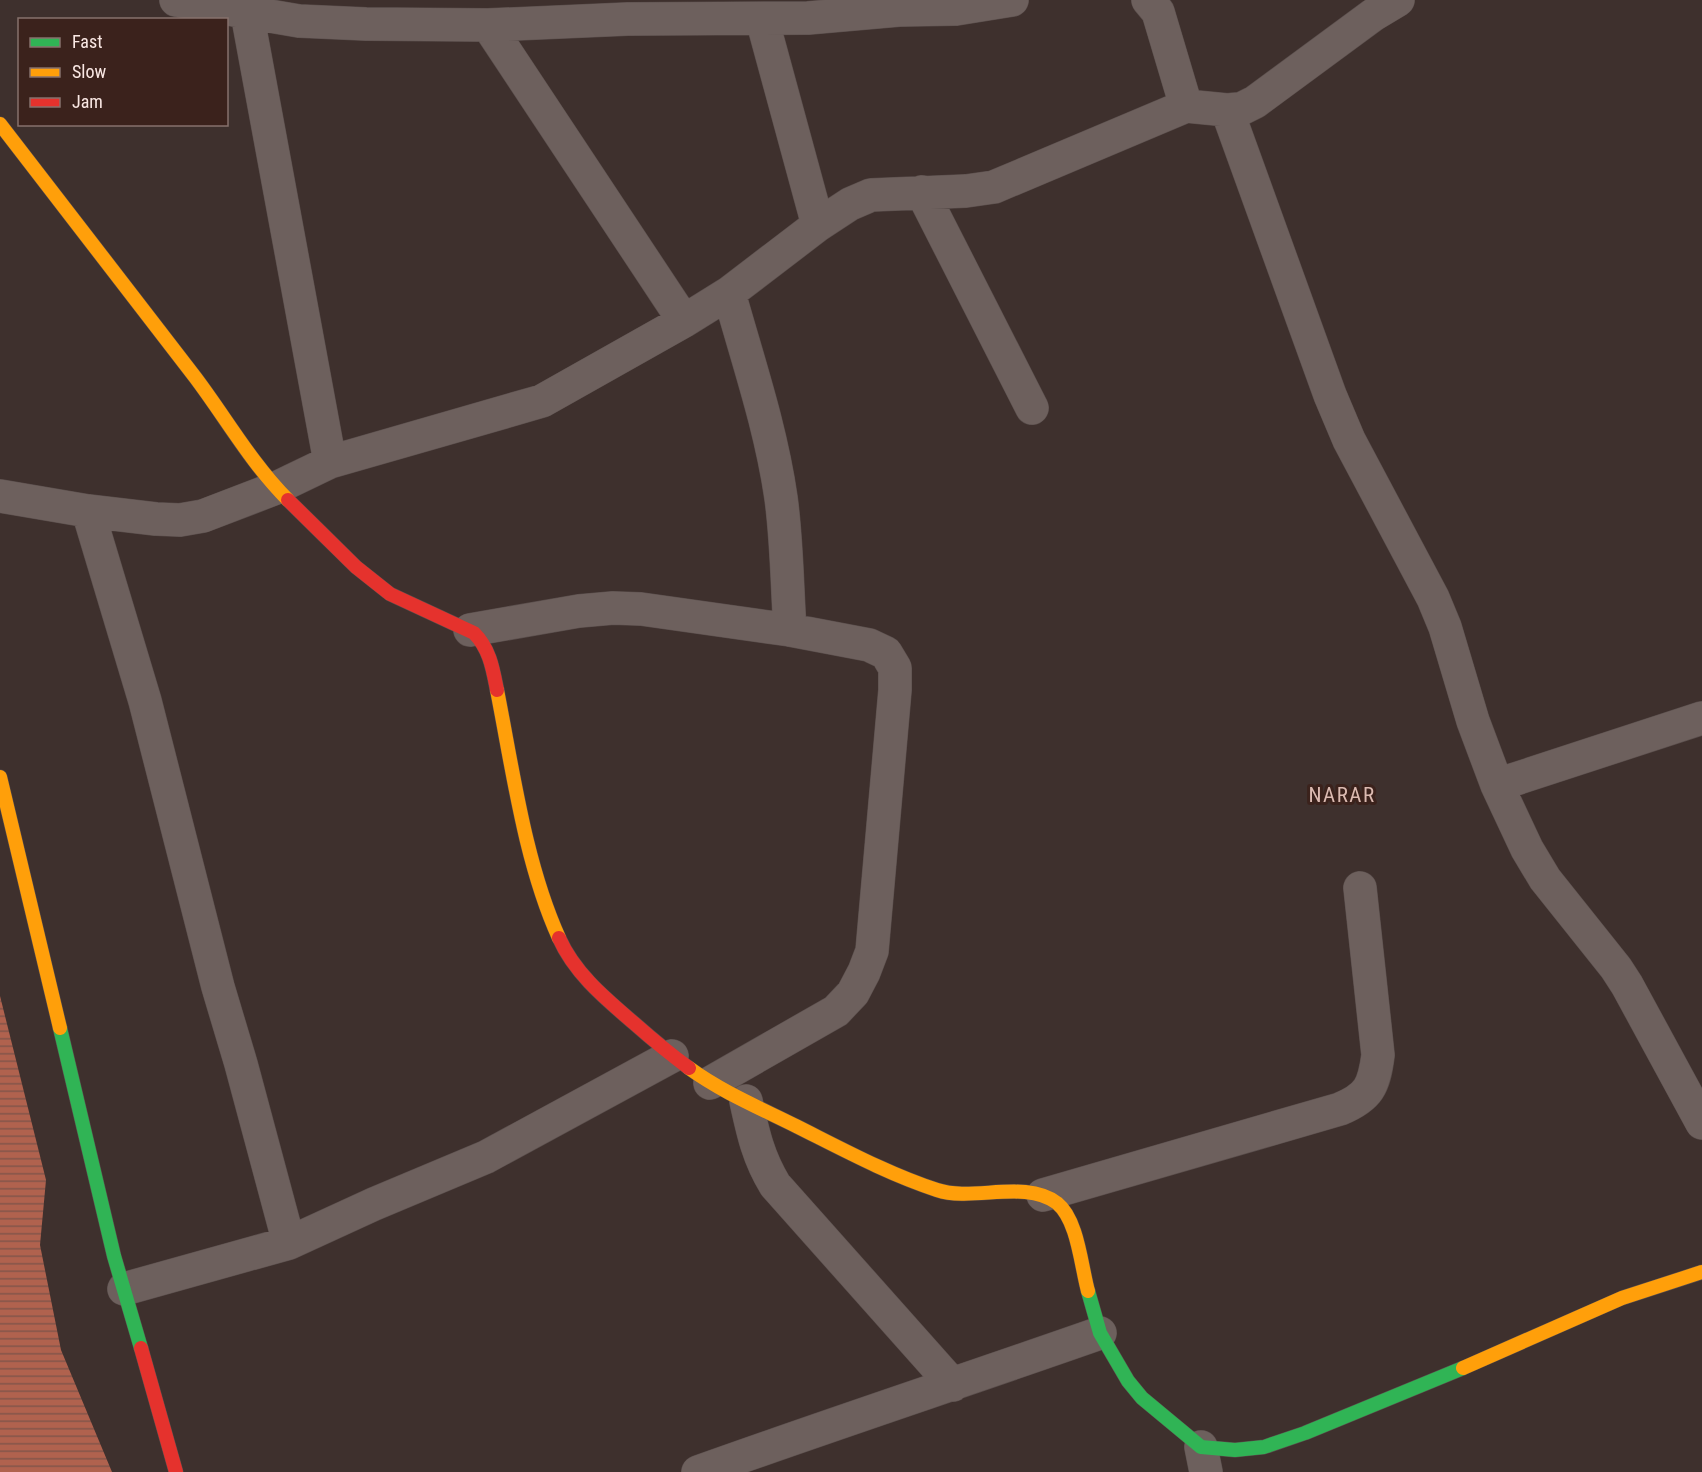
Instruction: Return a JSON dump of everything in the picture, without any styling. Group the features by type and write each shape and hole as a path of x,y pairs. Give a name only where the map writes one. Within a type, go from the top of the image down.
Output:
{"street":[{"path":"176,0 299,21 488,25 628,19 762,19 824,8 956,9 1012,0"},
{"path":"1148,0 1158,12 1186,106"},
{"path":"0,496 88,511 180,520 203,516 276,488 330,462 542,401 729,294 818,225 850,204 871,195 994,187 1186,106 1227,110 1243,108 1255,102 1373,15 1398,0"},
{"path":"247,13 330,462"},
{"path":"762,19 818,225"},
{"path":"488,25 684,321"},
{"path":"1227,110 1330,395 1349,440 1433,598 1461,675 1473,721 1497,785 1527,849 1545,879 1621,976 1702,1123"},
{"path":"0,124 100,252 276,488 356,567 390,594 470,630 486,647 492,664 535,871 545,907 561,943 582,975 602,996 672,1056 710,1083 855,1156 939,1191 967,1194 1023,1192 1043,1195 1058,1204 1068,1217 1074,1231 1100,1333 1128,1381 1142,1398 1204,1459 1236,1450 1264,1447 1284,1440 1413,1390 1622,1298 1702,1272"},
{"path":"922,192 1032,408"},
{"path":"729,294 764,414 774,460 781,499 790,630"},
{"path":"88,511 145,701 218,987 289,1243"},
{"path":"470,630 579,611 613,608 641,609 790,630 869,645 886,653 895,668 872,951 864,972 853,993 836,1011 710,1083"},
{"path":"1497,785 1702,718"},
{"path":"0,777 114,1256 176,1472"},
{"path":"1043,1195 1340,1109 1357,1102 1369,1090 1376,1074 1378,1055 1360,888"},
{"path":"124,1289 289,1243 374,1204 486,1158 672,1056"},
{"path":"746,1101 756,1145 763,1165 775,1185 953,1385"},
{"path":"698,1472 862,1413 953,1385 1100,1333"}],"shaded area":[{"path":"0,996 46,1180 40,1245 61,1350 112,1472 0,1472"}],"traffic: fast":[{"path":"60,1028 114,1256 141,1348"},
{"path":"1088,1291 1100,1333 1128,1381 1142,1398 1201,1447 1235,1450 1264,1447 1305,1433 1463,1368"}],"traffic: slow":[{"path":"0,124 195,377 250,456 288,500"},
{"path":"497,690 529,848 537,879 559,938"},
{"path":"0,777 60,1028"},
{"path":"689,1068 741,1099 865,1161 919,1184 951,1193 1030,1193 1044,1196 1057,1203 1070,1220 1078,1244 1088,1291"},
{"path":"1463,1368 1622,1298 1702,1272"}],"traffic: jam":[{"path":"288,500 356,567 390,594 474,633 487,653 497,690"},
{"path":"559,938 574,963 592,985 689,1068"},
{"path":"141,1348 176,1472"}],"district":[{"name":"NARAR","path":"1342,795"}]}
